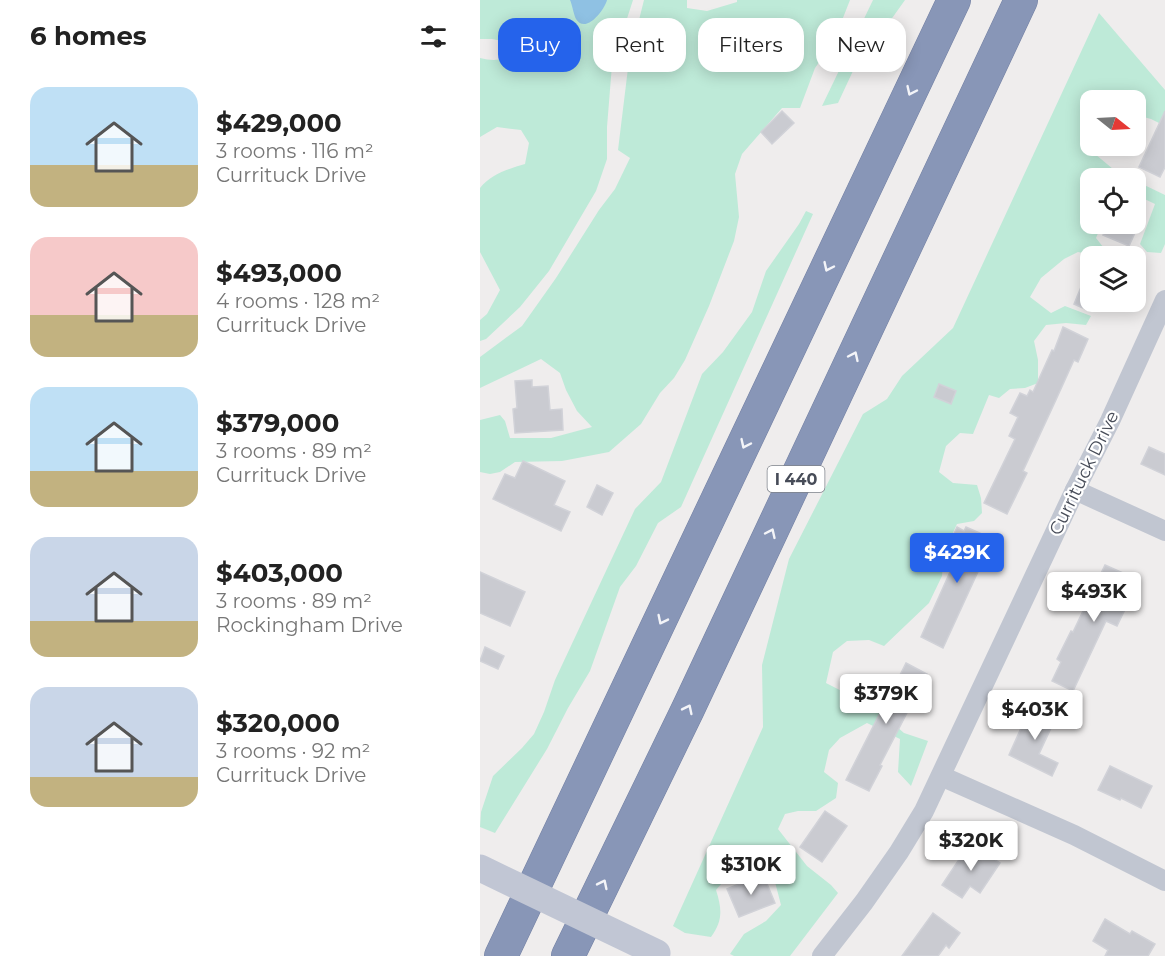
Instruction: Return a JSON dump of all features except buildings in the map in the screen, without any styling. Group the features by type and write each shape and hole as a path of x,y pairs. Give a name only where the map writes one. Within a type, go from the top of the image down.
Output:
{"highway":[{"path":"501,956 954,0"},
{"name":"I 440","path":"568,956 688,709 1021,0"}],"main road":[{"path":"480,868 657,953"}],"street":[{"name":"Currituck Drive","path":"822,956 864,902 924,811 1075,490 1110,421 1165,300"},
{"path":"1075,490 1165,531"},
{"path":"941,776 1074,835 1165,881"}],"green space":[{"path":"480,0 633,0 627,18 593,18 593,72 611,72 607,159 596,191 549,271 520,307 486,339 480,341 480,320 487,314 500,290 480,252 480,188 484,183 506,170 525,164 529,143 521,130 497,127 480,137 480,58 498,59 498,72 581,72 581,18 498,18 498,40 480,39"},
{"path":"644,0 687,0 687,8 707,11 737,2 737,0 850,0 843,18 816,18 816,67 800,108 782,108 742,154 735,174 739,217 734,241 685,360 674,378 660,393 641,424 609,452 562,461 515,462 500,472 490,474 480,472 480,420 500,415 505,421 510,438 551,438 592,427 577,411 560,373 541,359 480,388 480,357 522,326 615,189 630,158 618,150 628,72 686,72 686,18 640,18"},
{"path":"873,0 905,0 892,18 864,18"},
{"path":"1099,13 1165,90 1165,126 1146,118 1146,90 1080,90 1080,156 1097,156 1112,168 1080,168 1080,234 1098,234 1096,238 1102,246 1080,246 1080,252 1064,259 1041,278 1030,297 1051,313 1065,306 1091,316 1086,325 1066,323 1046,325 1034,341 1038,360 1038,383 1025,388 1010,389 999,398 989,395 973,434 960,433 946,446 939,472 953,483 977,485 982,513 974,521 957,524 944,552 942,576 929,603 884,646 869,640 847,641 833,652 826,683 875,708 904,733 928,741 911,786 898,772 900,739 867,723 840,738 829,750 824,772 838,783 836,798 816,811 785,814 778,829 807,866 838,893 790,956 734,956 730,954 744,934 766,921 781,905 775,882 765,866 728,876 716,890 720,915 718,926 711,937 685,933 673,926 763,727 762,665 789,559 863,414 887,399 902,376 953,328"},
{"path":"838,72 852,72 838,103 822,106"},
{"path":"1146,186 1165,195 1165,244 1161,253 1147,252 1146,246 1140,244 1144,234 1146,234 1155,204 1146,200"},
{"path":"806,211 813,214 681,507 658,523 636,566 620,587 590,671 547,749 495,833 480,827 481,812 493,776 534,734 555,680 635,509 661,482 702,374 723,352 752,312 766,271"}],"water":[{"path":"570,0 607,0 603,9 590,22 581,23 581,18 576,18"}]}
